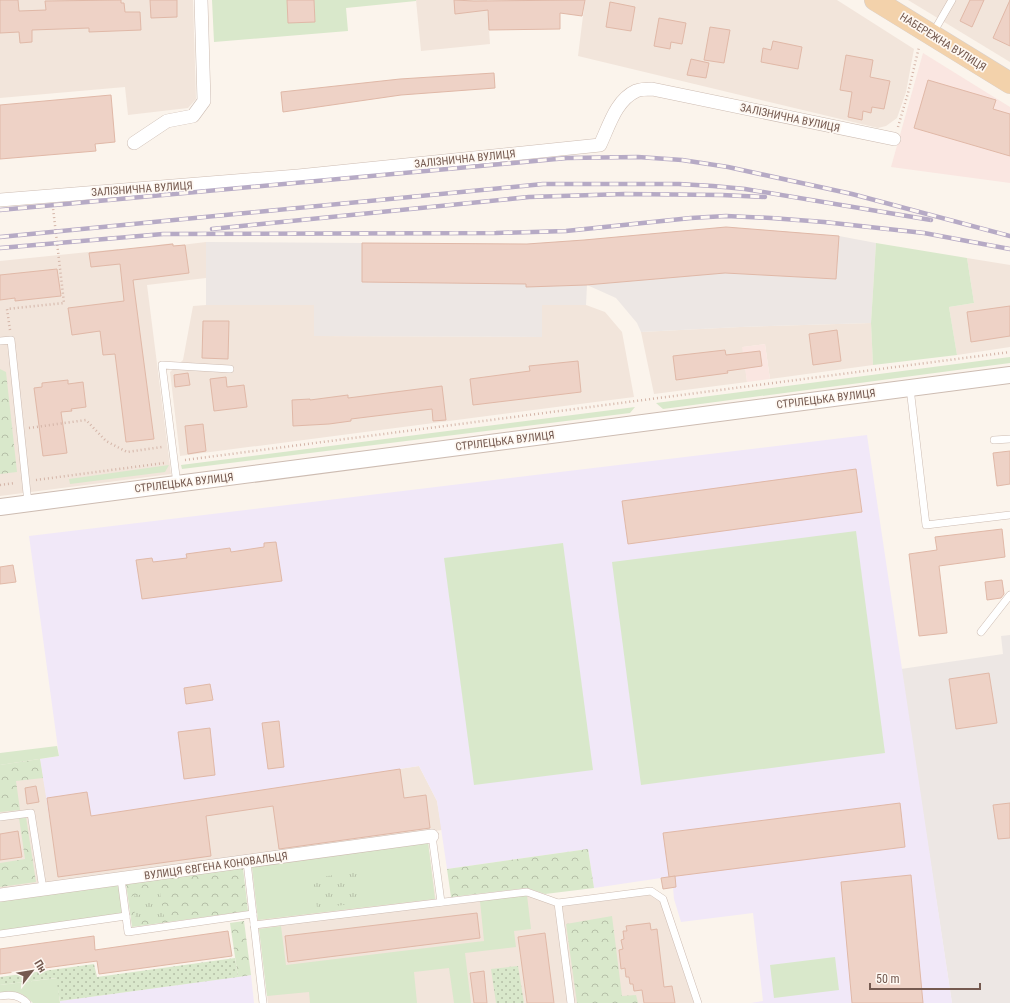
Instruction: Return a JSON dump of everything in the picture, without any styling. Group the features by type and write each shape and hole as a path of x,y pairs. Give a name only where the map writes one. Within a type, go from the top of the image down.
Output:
{"main road":[{"name":"НАБЕРЕЖНА ВУЛИЦЯ","path":"875,0 1010,83"}],"street":[{"path":"134,143 167,120 193,116 204,101 201,0"},
{"name":"ЗАЛІЗНИЧНА ВУЛИЦЯ","path":"0,200 298,176 600,145 619,105 627,96 638,90 652,89 894,139"},
{"name":"СТРІЛЕЦЬКА ВУЛИЦЯ","path":"0,507 1010,375"},
{"name":"ВУЛИЦЯ ЄВГЕНА КОНОВАЛЬЦЯ","path":"0,895 432,836"}],"lane":[{"path":"927,32 952,0"},
{"path":"0,341 11,340 28,503"},
{"path":"177,484 162,365 230,369"},
{"path":"910,388 926,525 1010,515"},
{"path":"994,440 1010,438"},
{"path":"981,632 1010,595"},
{"path":"0,817 31,813 43,890"},
{"path":"432,836 441,902"},
{"path":"247,862 263,1003"},
{"path":"121,879 128,932 253,914"},
{"path":"254,925 527,892 558,903 650,891 663,899 698,1003"},
{"path":"558,903 572,1003"},
{"path":"0,934 126,916"},
{"path":"0,996 11,994 21,997 27,1003"}],"path":[{"path":"894,139 927,32"},
{"path":"11,340 7,309 64,303 52,195"},
{"path":"30,481 1010,352"},
{"path":"21,430 62,422 86,420 106,441 127,452 172,446"},
{"path":"0,485 15,483"}],"shaded area":[{"path":"0,0 193,0 196,99 188,108 128,115 125,87 0,98"},
{"path":"416,0 487,0 490,44 421,51"},
{"path":"585,0 837,0 914,49 906,92 897,118 886,126 878,128 578,56"},
{"path":"908,0 1010,0 1010,62"},
{"path":"923,53 1010,107 1010,183 891,167"},
{"path":"726,227 839,236 876,243 871,323 641,332 637,323 616,298 587,285 586,305 542,305 542,337 314,336 314,305 206,305 206,242 526,244"},
{"path":"206,242 206,278 147,285 171,474 0,496 0,261 118,249 118,253 145,247 146,249 159,248 158,245 173,243 173,246"},
{"path":"967,258 1010,265 1010,347 957,355 949,307 974,303"},
{"path":"314,305 314,336 541,337 542,305 586,305 605,312 622,332 634,397 180,456 170,372 183,360 193,306"},
{"path":"871,323 873,365 770,379 765,344 743,347 747,382 654,394 641,332 740,327"},
{"path":"765,344 770,379 747,382 742,347"},
{"path":"867,435 952,1003 751,1003 763,1001 753,913 681,922 674,899 673,888 663,889 661,878 594,888 588,849 447,869 437,801 419,766 50,822 40,759 59,756 29,536"},
{"path":"1010,635 1010,1003 952,1003 901,669 1003,654 1001,636"},
{"path":"40,759 51,822 419,766 437,801 442,830 0,890 0,765"},
{"path":"428,842 437,907 527,895 558,907 650,895 660,901 694,1003 268,1003 252,867"},
{"path":"251,975 254,1003 60,1003 60,1001"}],"green space":[{"path":"212,0 416,1 346,8 348,31 214,42"},
{"path":"876,243 967,258 974,303 949,307 957,355 873,365 871,323"},
{"path":"1010,357 1010,363 663,409 656,403"},
{"path":"0,369 6,372 17,472 0,474"},
{"path":"635,407 630,413 182,469 181,465"},
{"path":"169,465 165,472 70,484 69,479"},
{"path":"856,531 885,753 641,785 612,562"},
{"path":"563,543 593,770 474,785 444,558"},
{"path":"57,746 59,756 0,765 0,753"},
{"path":"40,759 43,778 16,781 20,810 0,812 0,765"},
{"path":"26,817 36,882 0,887 0,863 25,859 19,818"},
{"path":"428,842 435,899 258,920 252,867"},
{"path":"588,849 594,888 545,894 527,888 451,897 447,869"},
{"path":"243,868 248,911 132,927 126,884"},
{"path":"357,872 361,903 317,908 313,878"},
{"path":"119,885 124,914 0,931 0,901"},
{"path":"160,892 164,917 136,921 132,896"},
{"path":"527,895 531,929 514,931 516,947 465,953 471,1003 454,1003 449,968 414,972 417,1003 310,1003 309,992 267,996 259,929 281,926 286,965 484,941 480,901"},
{"path":"612,916 622,996 636,995 638,1003 577,1003 566,924"},
{"path":"244,921 251,975 238,977 230,923"},
{"path":"835,957 839,990 774,998 770,965"},
{"path":"235,958 238,977 60,1001 56,978 0,985 0,977 94,964 97,977"},
{"path":"518,966 524,1003 496,1003 491,969"},
{"path":"57,978 60,1003 33,1003 22,994 15,992 0,993 0,985"}],"building":[{"path":"0,0 18,0 19,11 46,10 45,1 121,0 121,3 124,3 125,12 140,12 141,30 89,32 89,28 32,30 32,42 20,43 19,32 0,33"},
{"path":"150,0 177,0 177,17 151,18"},
{"path":"287,0 314,0 315,22 288,23"},
{"path":"454,0 585,0 582,16 560,13 560,29 489,30 488,10 455,14"},
{"path":"970,0 984,0 972,27 960,21"},
{"path":"1010,0 1010,46 993,38"},
{"path":"610,2 635,7 631,31 606,27"},
{"path":"659,18 686,23 682,44 671,42 670,49 654,46"},
{"path":"710,27 730,30 724,63 704,60"},
{"path":"773,41 802,47 798,69 761,62 763,48 771,50"},
{"path":"846,55 873,60 870,77 890,81 884,109 872,107 871,113 863,111 862,120 848,117 852,92 840,90"},
{"path":"691,59 709,63 706,78 687,75"},
{"path":"494,73 495,88 401,95 283,112 281,92 400,79"},
{"path":"928,80 996,100 993,109 1010,114 1010,156 914,128"},
{"path":"111,95 115,142 95,144 96,151 0,159 0,105"},
{"path":"726,227 839,236 836,279 725,273 586,285 526,287 526,284 362,282 362,243 527,244"},
{"path":"173,244 173,246 185,245 189,273 133,280 154,439 126,442 115,354 103,355 100,331 72,335 68,308 124,301 120,264 91,267 89,253"},
{"path":"57,269 61,296 15,301 15,298 0,300 0,275"},
{"path":"1010,306 1010,336 971,342 967,312"},
{"path":"203,321 229,321 228,359 202,358"},
{"path":"837,330 841,361 813,365 809,334"},
{"path":"725,350 726,355 760,351 762,366 727,371 728,373 676,380 673,356"},
{"path":"578,361 581,392 473,405 470,379 530,371 529,366"},
{"path":"188,373 190,385 175,387 174,375"},
{"path":"226,377 227,387 244,385 247,407 214,411 210,379"},
{"path":"68,380 68,384 83,382 86,407 61,412 67,453 43,456 34,388 42,387 42,383"},
{"path":"442,386 446,420 433,421 432,409 351,419 351,421 329,424 293,426 292,400 310,400 348,395 348,398"},
{"path":"203,424 206,451 188,454 185,426"},
{"path":"1010,451 1010,484 997,486 993,453"},
{"path":"856,469 862,512 628,544 622,501"},
{"path":"1002,529 1005,557 939,566 947,633 919,636 909,554 937,550 935,537"},
{"path":"276,542 282,581 142,599 136,560 152,558 153,562 187,558 186,554 230,548 231,552 264,547 264,543"},
{"path":"13,565 16,582 0,584 0,567"},
{"path":"1002,580 1004,594 1001,598 987,600 985,582"},
{"path":"989,673 997,723 956,729 949,679"},
{"path":"210,684 213,700 186,704 184,688"},
{"path":"279,721 284,767 268,769 262,723"},
{"path":"210,728 215,775 184,779 178,732"},
{"path":"400,769 404,798 426,795 430,828 279,849 273,806 206,816 211,856 58,877 47,798 87,792 91,816"},
{"path":"36,786 39,802 27,804 25,788"},
{"path":"900,803 905,847 669,877 663,833"},
{"path":"1010,803 1010,838 998,839 993,805"},
{"path":"18,831 22,857 0,860 0,834"},
{"path":"911,875 923,1003 852,1003 841,882"},
{"path":"675,876 676,887 663,889 661,878"},
{"path":"477,913 480,938 288,962 285,936"},
{"path":"650,923 651,930 657,929 664,987 672,986 675,1003 644,1003 642,990 634,991 633,984 630,984 629,977 626,977 625,968 621,969 619,950 623,949 621,940 624,939 623,931 627,931 626,926"},
{"path":"228,931 232,956 99,974 97,961 0,974 0,949 94,936 95,950"},
{"path":"545,933 554,1003 527,1003 518,937"},
{"path":"484,971 487,1003 474,1003 470,973"}],"railway":[{"path":"0,210 567,158 638,157 682,160 728,167 852,194 1010,236"},
{"path":"0,237 543,184 679,184 713,186 745,189 931,220"},
{"path":"212,229 529,197 625,194 765,197"},
{"path":"0,248 163,234 496,233 566,231 691,218 726,216 824,222 924,233 1010,249"}]}
